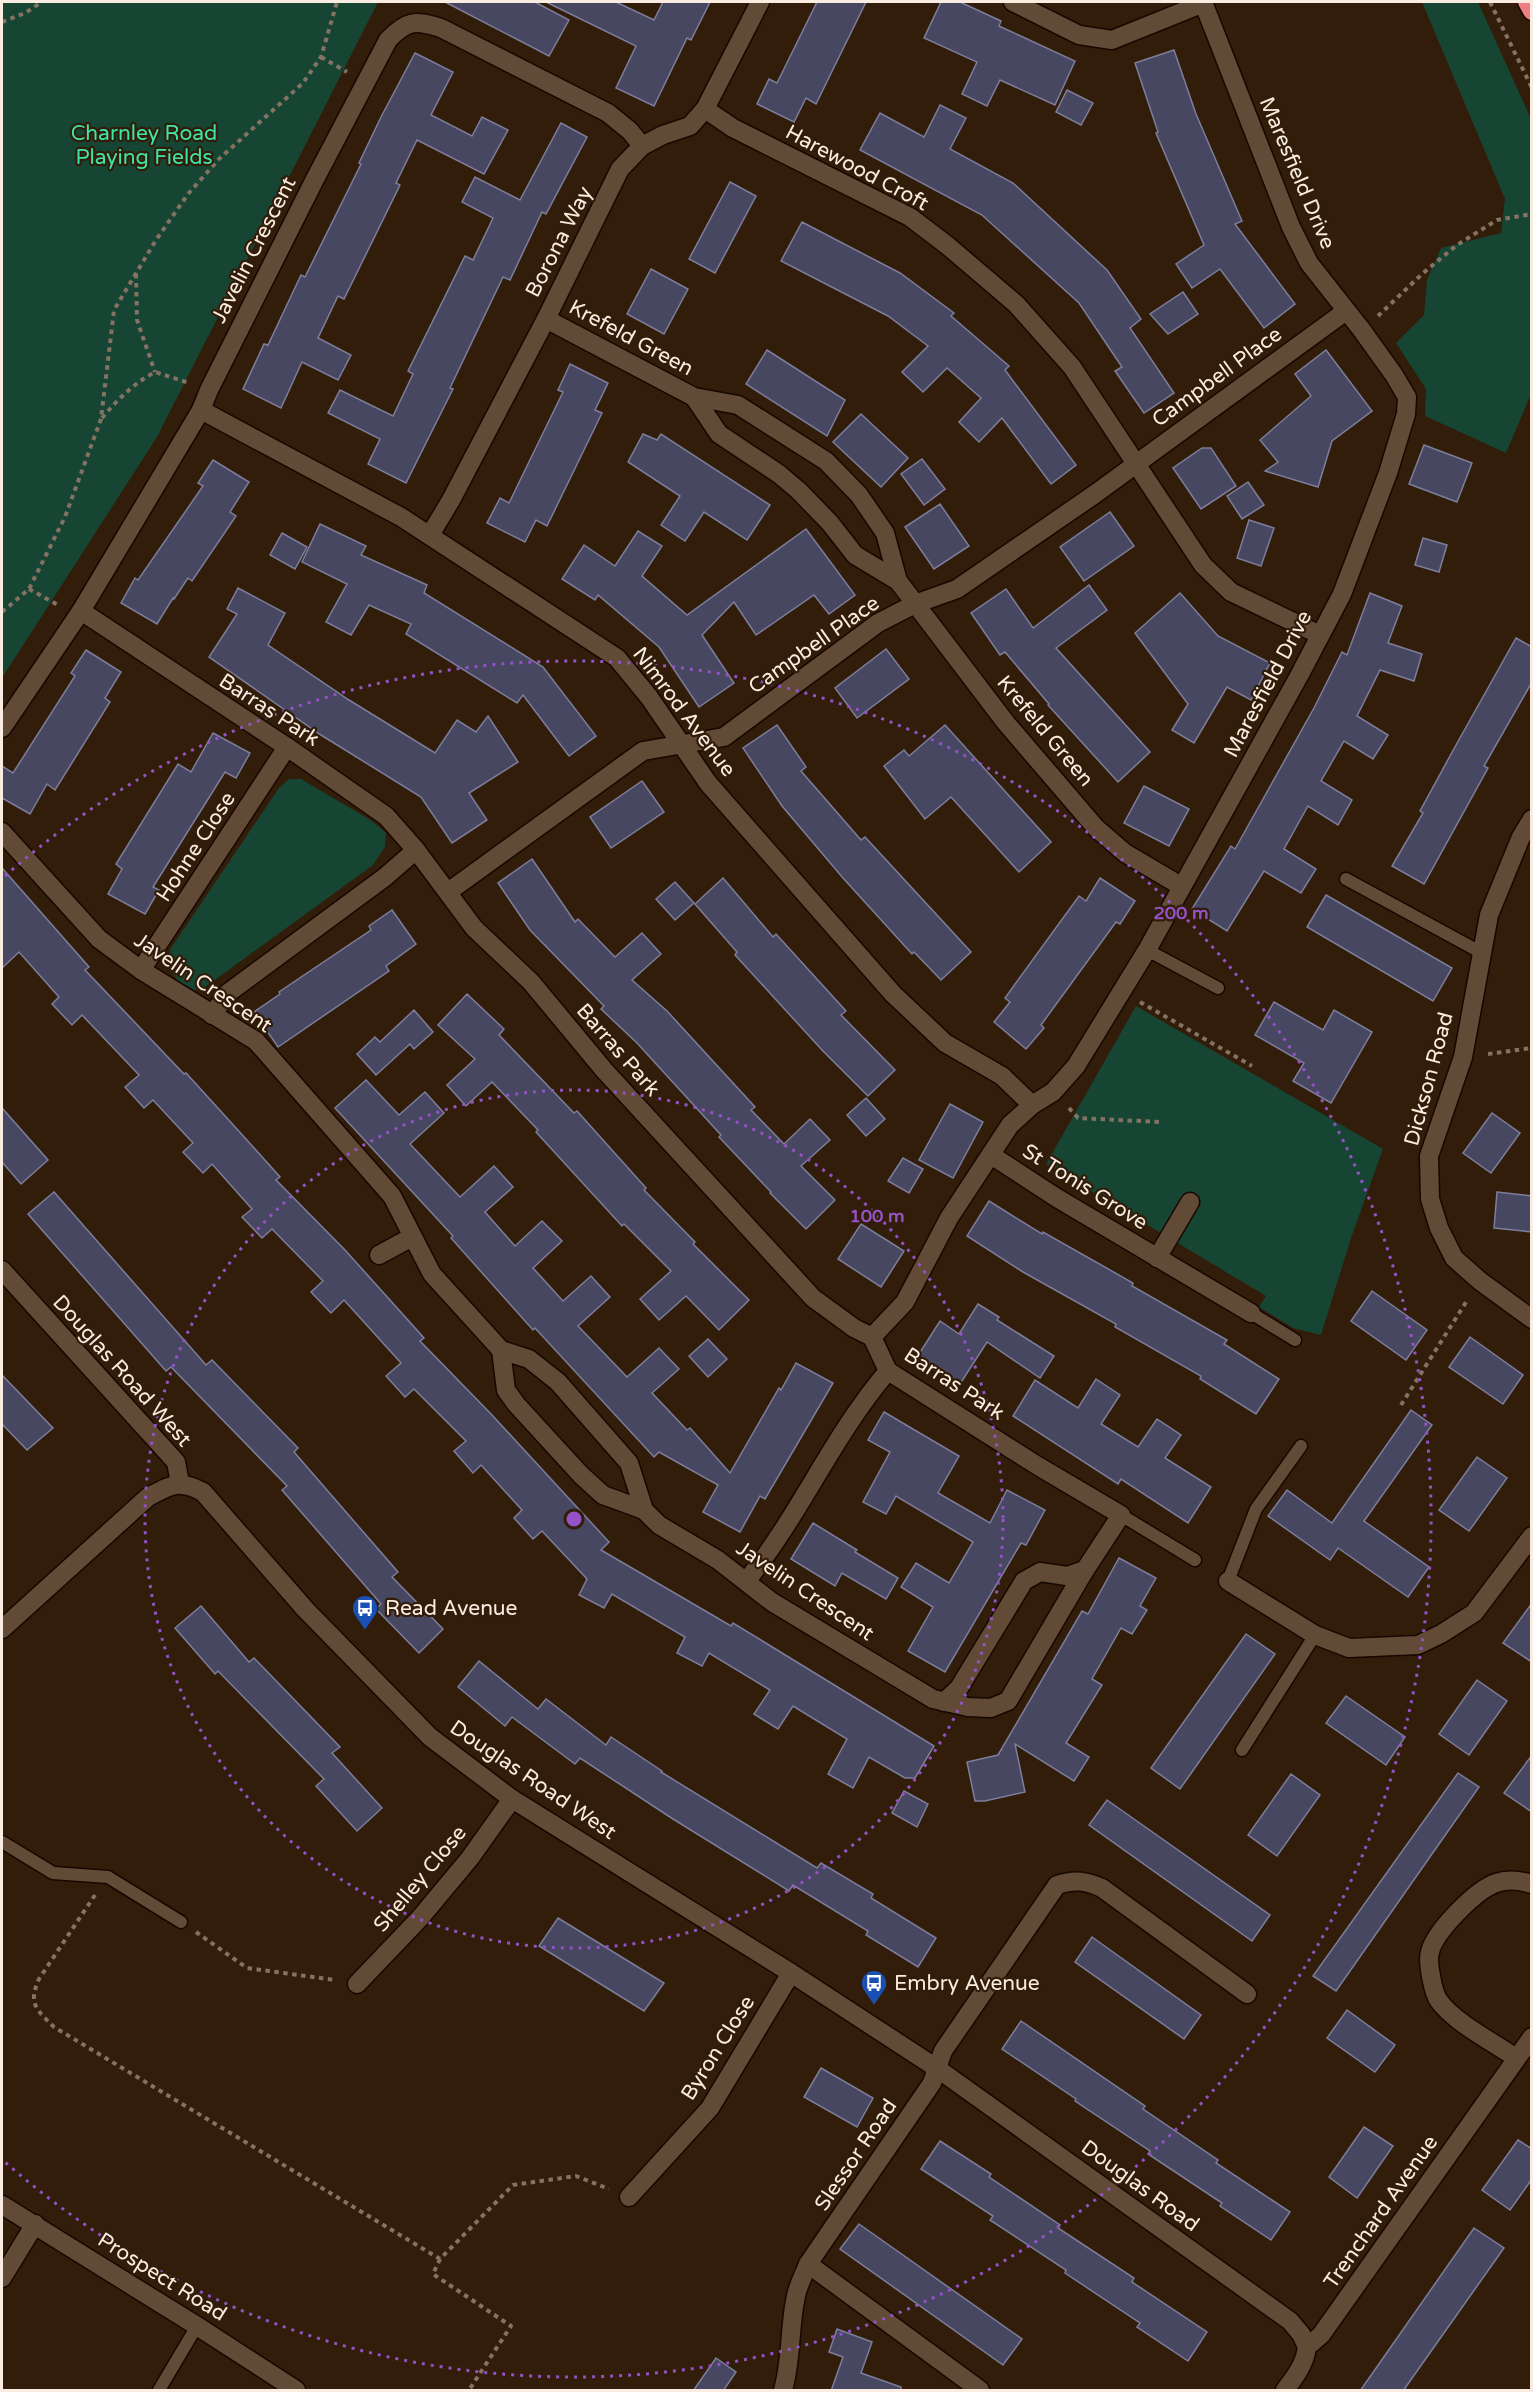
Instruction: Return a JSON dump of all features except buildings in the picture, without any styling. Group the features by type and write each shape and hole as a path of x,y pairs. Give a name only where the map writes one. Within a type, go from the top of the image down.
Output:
{"highway":[{"path":"1527,2 1532,11"}],"street":[{"name":"Borona Way","path":"430,535 451,500 546,319 620,169 642,146 663,135 690,126 705,110 760,2"},
{"path":"1013,2 1079,35 1112,40 1204,2"},
{"name":"Maresfield Drive","path":"872,1337 905,1302 949,1218 1010,1125 1032,1105 1053,1092 1076,1066 1147,950 1342,594 1388,473 1406,414 1407,397 1394,375 1309,263 1291,227 1204,2"},
{"name":"Javelin Crescent","path":"2,728 79,613 201,410 314,181 388,40 401,26 420,21 441,28 608,113 630,131 642,146"},
{"name":"Harewood Croft","path":"705,110 733,128 910,217 948,246 1016,304 1072,367 1112,424 1136,465 1203,565 1231,592 1320,634"},
{"name":"Campbell Place","path":"448,892 643,751 724,737 878,623 915,604 957,589 1136,465 1346,311"},
{"name":"Krefeld Green","path":"546,319 694,397 738,405 826,461 859,495 885,533 898,581 1006,723 1096,828 1125,853 1181,886"},
{"name":"Krefeld Green","path":"694,397 719,434 779,474 799,491 830,523 855,555 898,581"},
{"name":"Nimrod Avenue","path":"201,410 430,535 617,658 649,697 708,783 893,994 945,1043 1002,1076 1032,1105"},
{"name":"Barras Park","path":"79,613 288,747 386,816 416,850 474,928 531,982 604,1070 813,1298 854,1328 872,1337 888,1371 1038,1466 1121,1515"},
{"name":"Hohne Close","path":"141,970 288,747"},
{"name":"Dickson Road","path":"1532,819 1526,839 1489,915 1462,1057 1429,1156 1430,1199 1439,1228 1454,1258 1480,1281 1532,1319"},
{"name":"Javelin Crescent","path":"2,832 99,939 141,970 256,1041 392,1196 432,1274 501,1350 506,1390 581,1475 603,1495 644,1510 659,1525 718,1560 747,1580 772,1602 933,1699 991,1708 1008,1701 1085,1570 1121,1515"},
{"path":"212,1015 228,993 385,878 416,850"},
{"name":"St Tonis Grove","path":"991,1155 1157,1258 1251,1313"},
{"name":"St Tonis Grove","path":"1157,1258 1190,1202"},
{"path":"379,1255 412,1237"},
{"name":"Douglas Road West","path":"2,1270 176,1462 180,1483 202,1492 304,1609 430,1737 513,1799 938,2068"},
{"path":"501,1350 530,1359 558,1382 629,1463 644,1510"},
{"path":"747,1580 771,1551 819,1469 873,1388 888,1371"},
{"path":"2,1629 148,1497 167,1486 180,1483"},
{"path":"1228,1581 1315,1635 1349,1648 1418,1645 1441,1634 1474,1612 1532,1536"},
{"path":"944,1702 959,1689 1024,1581 1040,1572 1067,1576 1085,1570"},
{"name":"Shelley Close","path":"357,1984 420,1918 470,1858 513,1799"},
{"path":"1516,2058 1456,2017 1438,2000 1431,1977 1429,1952 1438,1934 1474,1897 1495,1883 1518,1879 1532,1884"},
{"path":"938,2068 943,2051 1042,1905 1058,1885 1071,1881 1086,1881 1102,1888 1247,1994"},
{"name":"Byron Close","path":"629,2197 710,2108 791,1973"},
{"name":"Trenchard Avenue","path":"1285,2391 1299,2372 1307,2347 1321,2335 1532,2037"},
{"name":"Slessor Road","path":"783,2391 789,2370 796,2294 808,2264 932,2083 938,2068"},
{"name":"Douglas Road","path":"938,2068 1290,2321 1301,2334 1307,2347"},
{"name":"Prospect Road","path":"2,2205 35,2223 296,2391"},
{"path":"2,2278 35,2223"},
{"path":"808,2264 980,2391"}],"lane":[{"path":"1346,879 1482,953"},
{"path":"1147,950 1218,988"},
{"path":"1251,1313 1295,1340"},
{"path":"1228,1581 1257,1509 1301,1446"},
{"path":"1121,1515 1195,1560"},
{"path":"1242,1750 1315,1635"},
{"path":"2,1842 54,1873 108,1877 181,1922"},
{"path":"159,2391 197,2326"}],"path":[{"path":"2,22 25,13 42,2"},
{"path":"2,612 29,589 65,517 101,419 114,310 136,272 188,194 219,159 303,83 321,57 337,2"},
{"path":"1490,2 1532,87"},
{"path":"1361,329 1388,308 1422,274 1457,245 1497,220 1532,214"},
{"path":"136,272 137,320 155,372"},
{"path":"101,419 118,398 139,381 155,372 209,390"},
{"path":"29,589 79,613"},
{"path":"1121,992 1252,1066"},
{"path":"1462,1057 1532,1048"},
{"path":"1053,1092 1078,1118 1160,1122"},
{"path":"1401,1405 1480,1281"},
{"path":"108,1877 39,1979 33,1994 36,2009 54,2026 440,2259"},
{"path":"181,1922 247,1968 357,1984"},
{"path":"469,2391 511,2326 434,2274 440,2259 513,2185 576,2176 629,2197"}],"green space":[{"name":"Charnley Road Playing Fields","path":"2,2 378,2 157,437 2,678"},
{"path":"1422,2 1478,2 1531,119 1531,394 1506,453 1425,416 1426,389 1396,343 1424,315 1427,280 1441,248 1501,233 1505,199"},
{"path":"289,779 301,779 372,821 386,833 385,847 373,865 205,987 194,990 178,981 166,963 171,948 279,788"},
{"path":"1136,1006 1383,1149 1351,1238 1321,1335 1293,1328 1259,1307 1266,1296 1046,1164"}],"place":[{"name":"Read Avenue","path":"365,1631"},
{"name":"Embry Avenue","path":"874,2006"}]}
